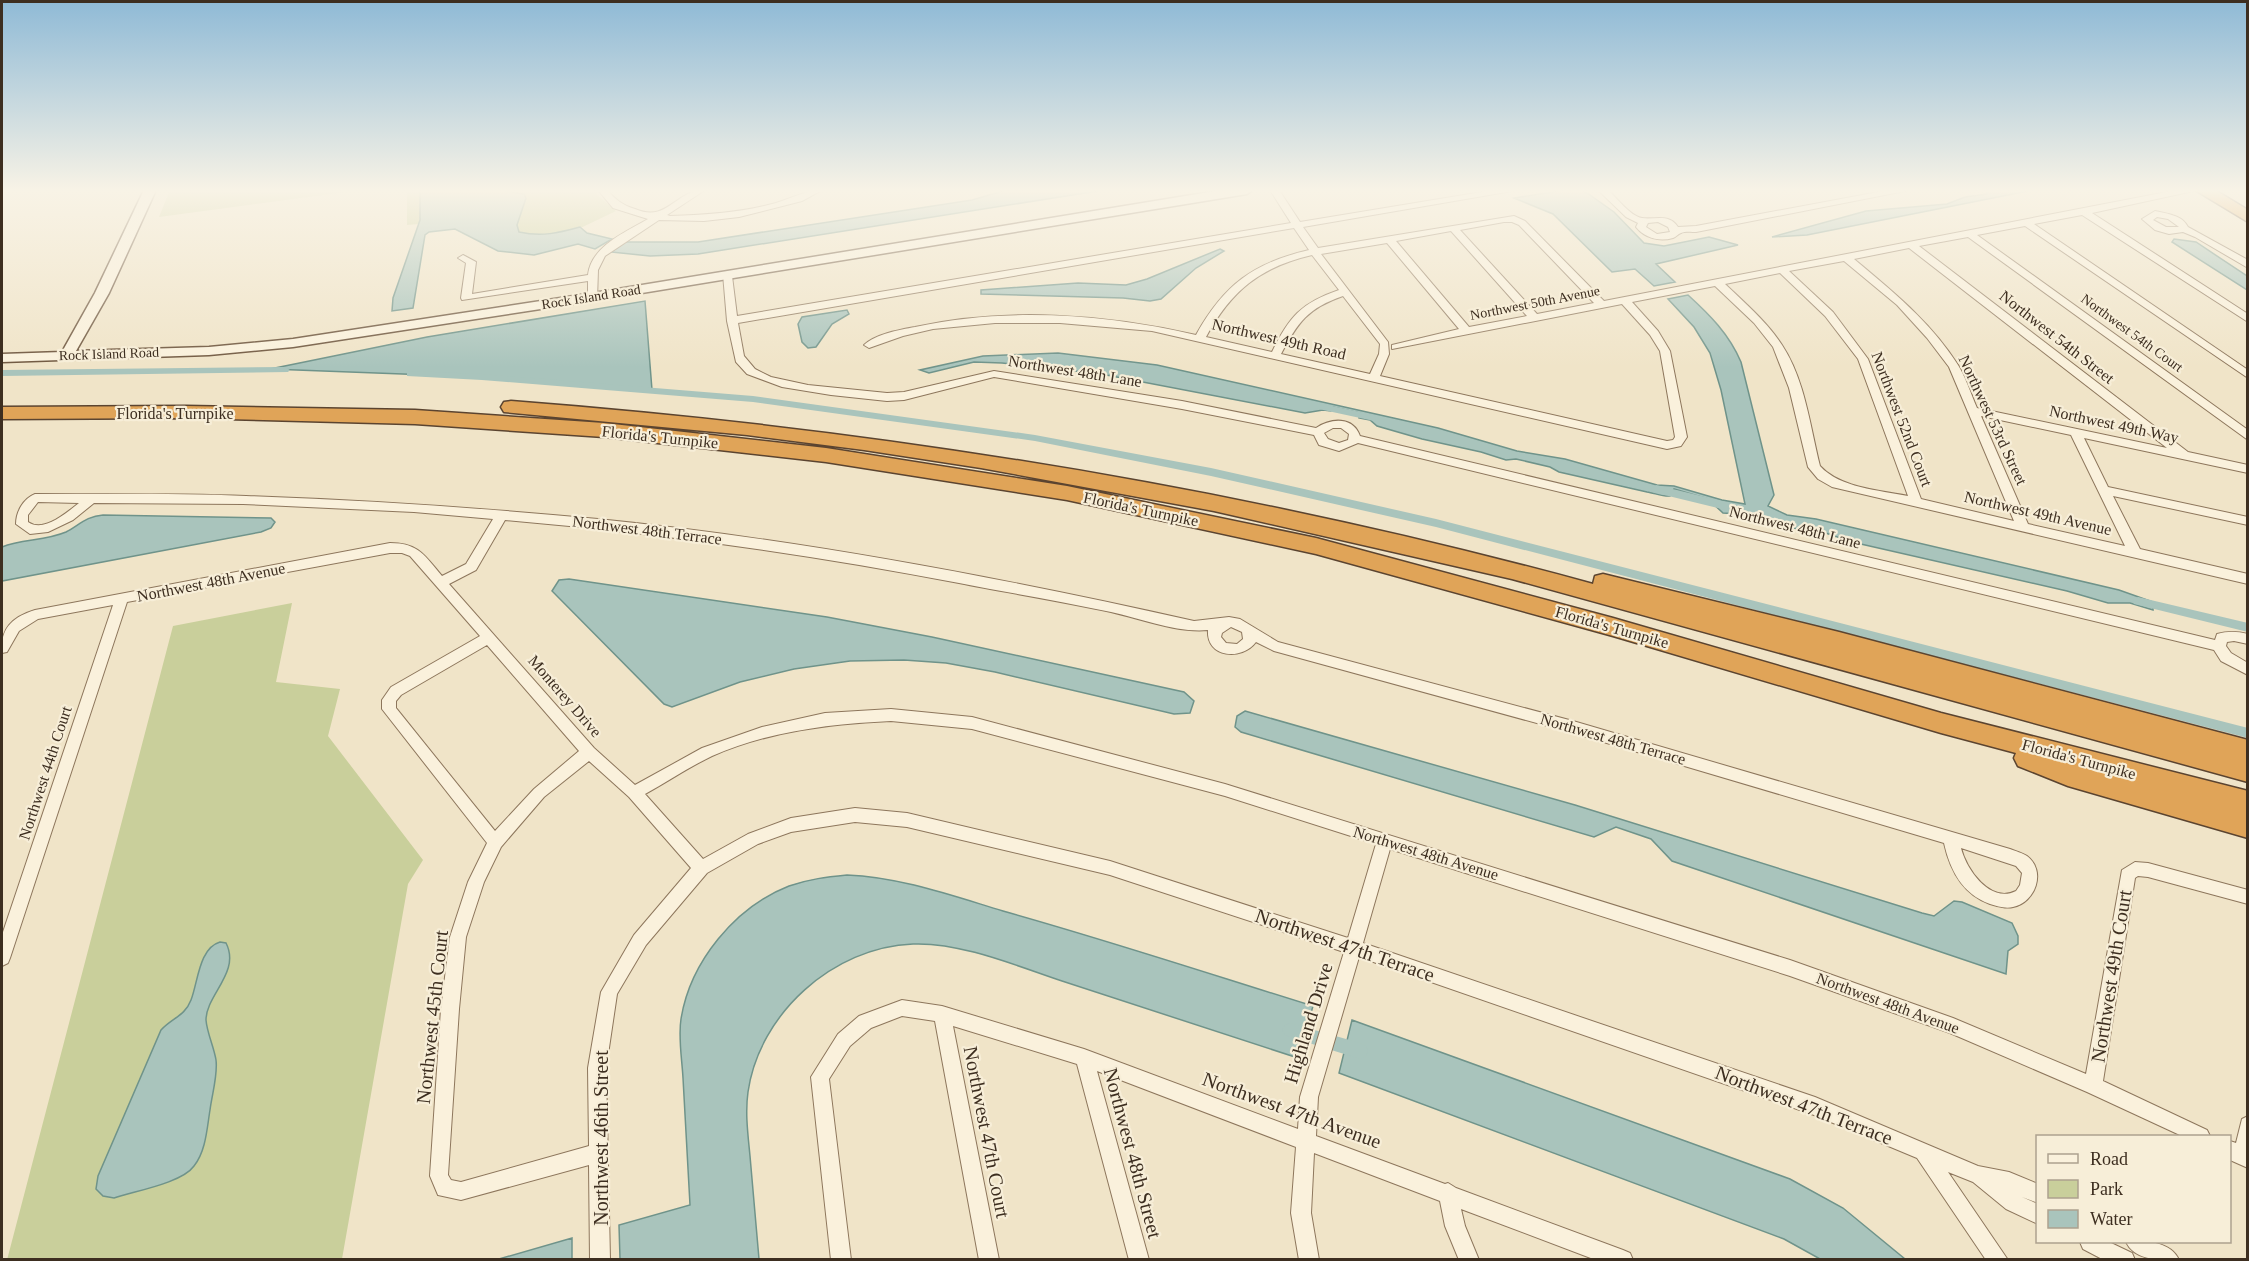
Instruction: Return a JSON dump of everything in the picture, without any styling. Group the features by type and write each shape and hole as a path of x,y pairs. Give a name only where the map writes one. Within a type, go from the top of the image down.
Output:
{"highway":[{"name":"Florida's Turnpike","path":"2,399 197,395 424,402 610,414 826,437 1066,475 1448,555 2247,771"},
{"name":"Florida's Turnpike","path":"2,413 185,412 415,417 604,430 826,455 1067,493 1316,546 1613,627 1941,723 2247,803"},
{"path":"1448,555 1627,586 2247,751"},
{"path":"1941,723 2068,775 2247,826"}],"main road":[{"path":"70,349 102,293 123,249"},
{"name":"Rock Island Road","path":"2,347 70,349 293,343 593,288 832,249"},
{"name":"Rock Island Road","path":"593,288 727,276 891,249"},
{"name":"Rock Island Road","path":"2,358 70,349"}],"street":[{"path":"463,258 471,262 466,298 593,288 593,266 598,257 610,249"},
{"path":"734,320 1156,249"},
{"path":"1313,249 1375,333 1389,346 1374,378"},
{"path":"1200,338 1223,301 1240,283 1258,271 1283,261 1333,249"},
{"path":"1397,249 1466,331"},
{"path":"1472,249 1535,318"},
{"path":"1547,249 1602,305"},
{"name":"Northwest 50th Avenue","path":"1389,346 1892,249"},
{"name":"Northwest 54th Street","path":"1916,249 2184,455"},
{"name":"Northwest 54th Court","path":"1990,249 2247,436"},
{"path":"2064,249 2247,375"},
{"path":"2140,249 2247,320"},
{"path":"2221,249 2247,265"},
{"name":"Northwest 53rd Street","path":"1847,258 1901,303 1931,336 1954,367 2023,527"},
{"name":"Northwest 52nd Court","path":"1782,270 1829,314 1863,358 1916,502"},
{"name":"Northwest 48th Lane","path":"727,276 741,362 753,374 776,384 887,397 904,396 994,375 1182,405 1318,432"},
{"name":"Northwest 49th Avenue","path":"1718,283 1753,316 1779,348 1791,379 1814,467 1822,477 1836,484 2247,579"},
{"path":"1275,356 1293,321 1302,311 1321,299 1344,292"},
{"name":"Northwest 49th Road","path":"869,345 903,332 971,321 1099,322 1152,328 1667,445 1677,443 1681,436 1670,367 1665,351 1654,333 1625,301"},
{"name":"Northwest 49th Way","path":"1974,411 2247,469"},
{"name":"Northwest 48th Lane","path":"1318,432 1325,425 1336,423 1352,430 1359,440 2218,646 2226,657 2247,670"},
{"name":"Northwest 48th Lane","path":"1318,432 1323,442 1334,447 1350,445 1359,440"},
{"path":"2075,432 2135,553"},
{"path":"2103,490 2247,521"},
{"name":"Northwest 48th Terrace","path":"92,498 68,519 54,526 31,529 22,524 22,513 34,498 92,498 255,500 600,524 762,544 949,576 1194,626 1234,622 1274,646 1573,726 1951,838 2022,861 2030,872 2028,889 2024,896 2010,901 2001,901 1982,893 1973,886 1958,866 1951,838"},
{"path":"441,582 471,567 501,516"},
{"name":"Northwest 48th Avenue","path":"2,648 7,634 19,622 35,615 390,548 404,548"},
{"name":"Monterey Drive","path":"404,548 415,553 590,752 634,793 701,867"},
{"name":"Northwest 44th Court","path":"2,958 9,918 122,599"},
{"path":"1217,643 1215,630 1223,623"},
{"name":"Northwest 48th Terrace","path":"1194,626 1227,649 1274,646"},
{"path":"1239,649 1244,647 1250,639 1248,630"},
{"path":"2218,646 2222,638 2227,636 2247,639"},
{"path":"490,637 396,691 389,700 389,709 495,842"},
{"name":"Northwest 48th Avenue","path":"634,793 706,752 762,734 825,719 891,715 972,723 1225,790 1801,972 1953,1026 2093,1086 2197,1135"},
{"name":"Northwest 45th Court","path":"590,752 539,793 495,842 476,882 458,937 450,1009 439,1176 445,1188 461,1191 599,1153"},
{"name":"Northwest 47th Terrace","path":"701,867 753,839 791,825 855,815 907,820 1110,868 1354,948 1815,1106 1978,1174 2009,1181 2036,1194"},
{"name":"Highland Drive","path":"1309,1260 1301,1213 1309,1097 1385,840"},
{"name":"Northwest 46th Street","path":"600,1260 597,1068 609,992 640,940 701,867"},
{"name":"Northwest 49th Court","path":"2093,1086 2128,875 2135,869 2148,870 2247,897"},
{"name":"Northwest 47th Avenue","path":"841,1260 820,1077 844,1040 865,1022 902,1008 942,1014 1084,1058 1448,1192 1621,1259"},
{"name":"Northwest 47th Court","path":"942,1014 989,1260"},
{"name":"Northwest 48th Street","path":"1084,1058 1139,1260"},
{"path":"2240,1155 2247,1125"},
{"path":"1922,1150 1998,1260"},
{"name":"Northwest 47th Terrace","path":"1978,1174 2013,1202 2036,1214"},
{"path":"1448,1192 1455,1226 1469,1260"},
{"path":"2092,1243 2125,1260"},
{"path":"2138,1243 2169,1260"}],"green space":[{"path":"292,603 276,682 340,689 328,736 423,860 408,884 342,1259 7,1260 173,626"}],"water":[{"path":"410,249 423,249 413,308 392,311 393,298"},
{"path":"494,249 559,249 534,255"},
{"path":"615,249 731,249 698,254 650,256 611,252"},
{"path":"1220,249 1224,251 1196,268 1161,299 1150,301 1123,298 981,294 981,290 1078,283 1126,285 1147,279"},
{"path":"1588,249 1721,249 1656,264 1675,282 1654,286 1635,269 1612,272"},
{"path":"2183,249 2206,249 2247,276 2247,290"},
{"path":"1688,295 1718,325 1741,362 1774,495 1768,506 1787,515 1816,519 2119,590 2153,602 2153,610 2130,603 2108,603 2067,591 1852,542 1811,528 1800,530 1762,517 1749,519 1740,514 1723,513 1708,499 1674,489 1670,496 1662,495 1559,472 1550,467 1516,459 1506,460 1377,426 1370,420 1359,418 1360,413 1333,407 1331,411 1305,413 1101,374 1002,363 974,362 929,373 920,370 983,356 1058,353 1157,365 1438,428 1517,451 1565,459 1657,485 1674,486 1745,504 1721,390 1710,353 1694,327 1668,299"},
{"path":"645,301 652,390 482,377 270,369 427,337"},
{"path":"847,310 849,314 832,324 816,347 808,348 802,342 798,324 802,317"},
{"path":"103,515 271,518 275,522 271,528 261,532 2,581 2,547 58,535 88,519"},
{"path":"569,579 827,617 932,637 1184,692 1194,701 1190,713 1174,714 995,672 946,663 904,660 850,661 794,669 740,682 672,707 664,704 552,591 559,580"},
{"path":"1245,711 1575,805 1922,913 1934,916 1954,901 1962,902 2012,923 2018,936 2018,944 2008,951 2006,974 1672,861 1651,839 1616,827 1594,837 1241,732 1235,727 1237,716"},
{"path":"847,875 887,879 946,894 1120,945 1313,1006 1298,1058 969,951 931,944 883,948 855,957 829,972 805,990 784,1012 767,1036 755,1063 748,1092 747,1116 759,1259 620,1259 619,1225 690,1205 680,1026 686,998 705,957 733,922 769,895 804,882"},
{"path":"220,942 226,943 229,964 207,1011 206,1020 215,1055 216,1072 207,1132 198,1160 188,1172 169,1182 114,1198 103,1196 96,1189 98,1176 161,1030 188,1005 203,958 213,945"},
{"path":"1352,1020 1790,1179 1843,1208 1905,1259 1820,1259 1784,1239 1339,1073"},
{"path":"572,1238 572,1259 499,1259"}],"waterway":[{"path":"2,373 285,370"},
{"path":"410,374 482,377 753,399 1035,438 1211,472 1436,523 2248,733"},
{"path":"1318,406 1374,418"},
{"path":"1656,489 1726,506"},
{"path":"2138,601 2248,628"},
{"path":"1290,1030 1360,1051"}]}
